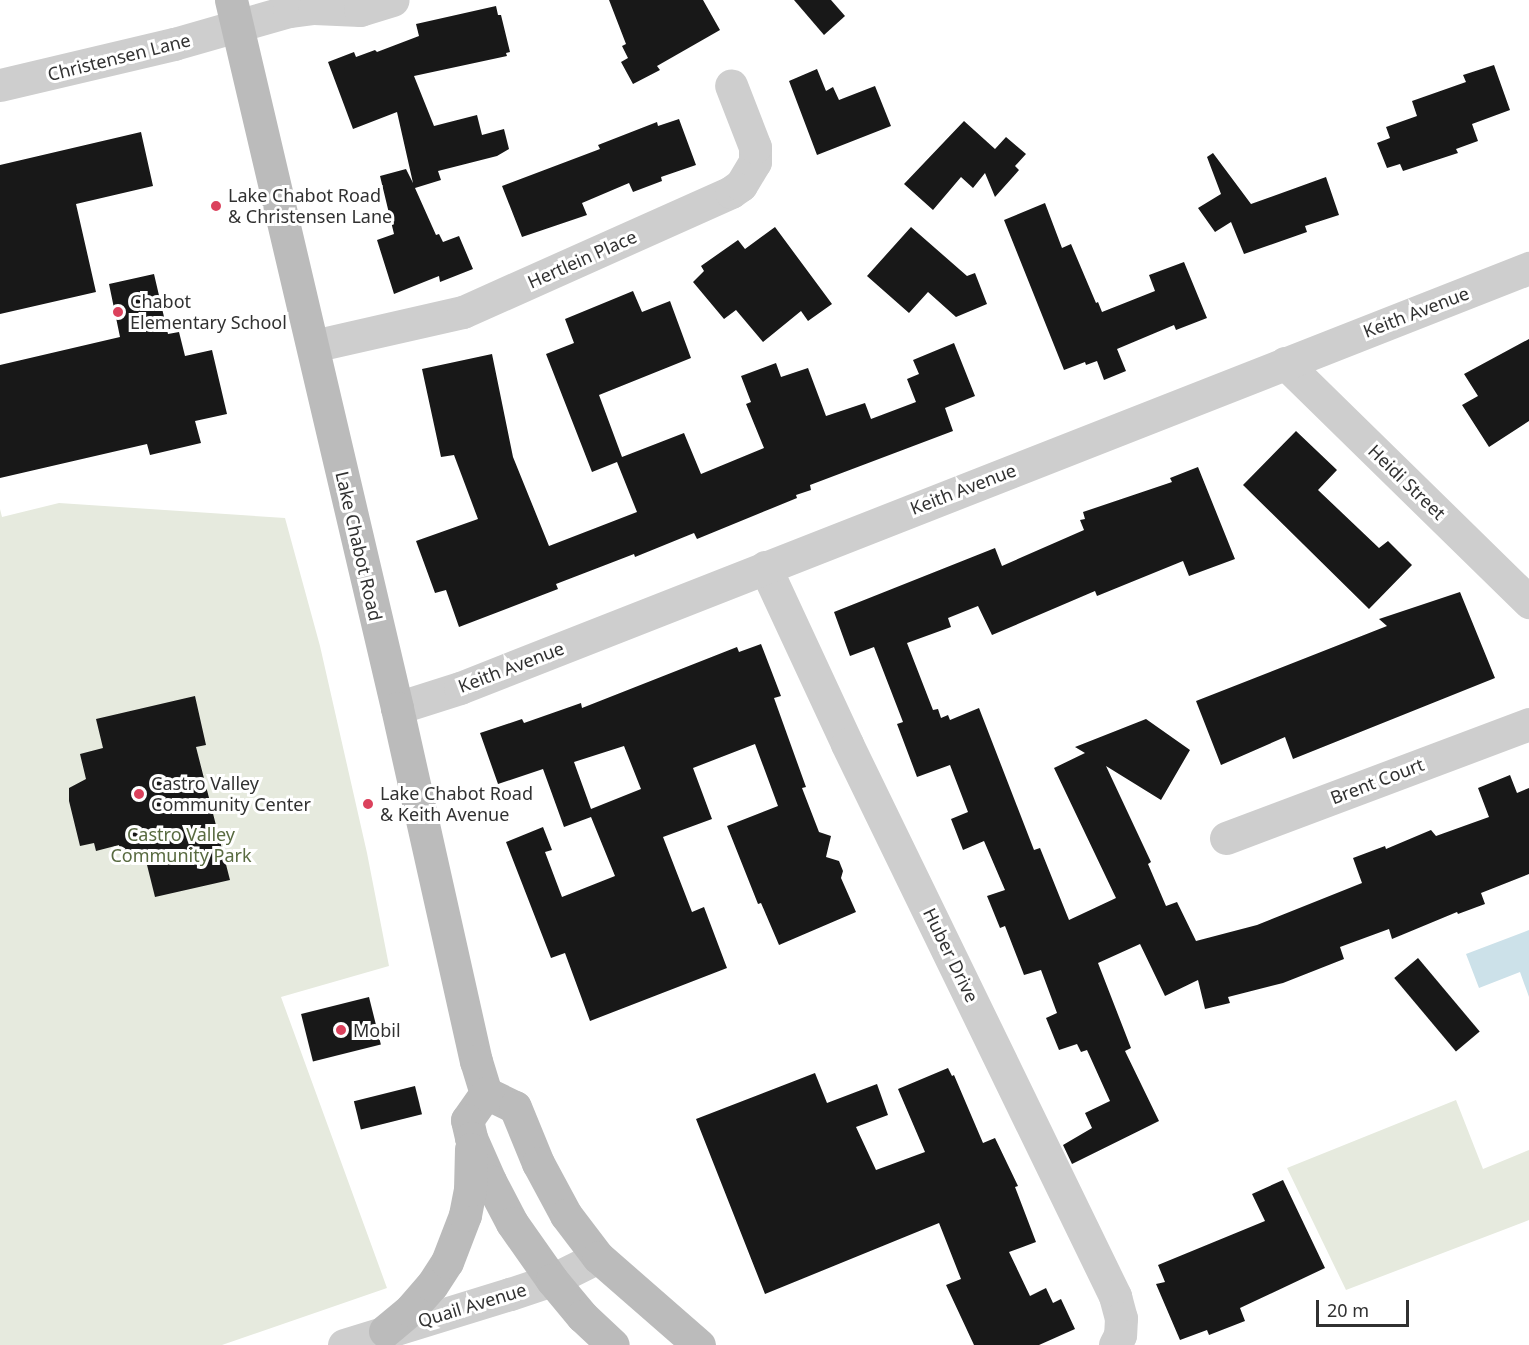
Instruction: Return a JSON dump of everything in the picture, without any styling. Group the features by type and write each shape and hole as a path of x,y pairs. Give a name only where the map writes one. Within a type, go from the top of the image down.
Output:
{"main road":[{"name":"Lake Chabot Road","path":"235,14 397,708 469,1031 486,1093"},
{"path":"613,1345 582,1316 552,1280 512,1223 471,1138 467,1120 486,1093 515,1107 538,1163 566,1215 598,1257 699,1345"},
{"path":"385,1331 410,1310 432,1285 457,1239 470,1190 471,1138"}],"street":[{"name":"Christensen Lane","path":"0,85 235,14 314,8 360,10 392,0"},
{"name":"Hertlein Place","path":"313,346 464,312 731,192 745,179 755,162 755,147 731,85"},
{"name":"Keith Avenue","path":"397,708 460,688 1529,268"},
{"name":"Heidi Street","path":"1285,363 1529,602"},
{"name":"Huber Drive","path":"765,567 847,744 1115,1296 1121,1318 1120,1335 1115,1345"},
{"name":"Brent Court","path":"1226,838 1529,724"},
{"name":"Quail Avenue","path":"344,1345 552,1280 598,1257"}],"green space":[{"name":"Castro Valley Community Park","path":"59,503 285,518 320,646 367,853 389,966 281,997 387,1288 222,1345 0,1345 0,509 2,517"},
{"path":"1456,1100 1483,1169 1529,1150 1529,1220 1346,1290 1287,1168"}],"water":[{"path":"1529,930 1529,997 1520,972 1479,988 1466,954"}],"building":[{"path":"609,0 703,0 720,30 657,66 660,70 633,84 621,62 628,58 622,46 626,44"},
{"path":"794,0 831,0 845,16 824,35"},
{"path":"496,6 498,15 501,15 510,52 506,53 507,56 414,76 434,126 477,115 482,135 504,129 509,149 497,156 438,171 441,180 415,188 436,235 439,234 443,242 459,236 473,269 440,282 439,276 394,294 377,240 394,234 380,176 406,169 413,183 397,112 353,129 328,62 354,52 356,57 375,50 377,52 419,36 416,24"},
{"path":"1494,65 1510,110 1472,124 1478,141 1456,149 1458,153 1403,171 1400,164 1387,168 1377,143 1390,138 1386,127 1417,116 1412,101 1466,82 1463,75"},
{"path":"817,69 826,91 833,87 839,100 875,86 891,126 817,155 789,81"},
{"path":"679,119 696,165 661,177 662,181 633,192 629,183 582,203 587,215 522,237 502,186 600,149 598,145 657,122 658,126"},
{"path":"964,121 995,149 1006,137 1026,154 1015,166 1019,170 995,197 985,173 973,188 961,177 933,210 904,184"},
{"path":"141,132 153,186 76,204 96,292 0,314 0,165"},
{"path":"1213,153 1251,204 1326,177 1339,215 1305,226 1307,232 1244,254 1231,222 1215,232 1198,208 1221,194 1207,157"},
{"path":"1045,203 1062,248 1071,244 1102,312 1155,291 1149,275 1184,262 1207,318 1176,330 1174,325 1117,349 1126,371 1104,380 1097,361 1086,365 1085,362 1064,370 1004,220"},
{"path":"775,227 832,304 808,321 801,311 763,342 736,310 724,319 693,282 704,271 701,266 738,240 745,249"},
{"path":"911,227 967,276 975,273 987,304 956,317 928,292 909,313 867,276"},
{"path":"154,274 168,334 179,332 185,356 212,350 227,414 195,421 201,443 150,455 147,444 0,478 0,365 120,337 109,284"},
{"path":"633,291 642,312 670,301 691,358 599,395 622,457 684,433 701,474 764,448 746,404 751,402 741,376 776,363 781,377 808,368 826,416 865,403 871,419 916,402 907,379 919,374 913,360 954,343 975,396 945,408 953,431 810,485 811,490 796,495 797,498 697,539 694,533 635,557 634,554 556,584 558,589 459,627 446,590 435,593 416,541 478,519 454,455 441,457 422,369 492,354 513,457 549,546 637,512 617,462 592,472 546,354 574,343 565,319"},
{"path":"1529,339 1529,421 1489,447 1462,405 1478,396 1464,374"},
{"path":"1296,431 1337,470 1318,490 1379,548 1388,541 1412,565 1369,609 1243,485"},
{"path":"1198,467 1235,559 1189,576 1183,561 1097,596 1095,591 992,635 978,606 948,618 951,627 907,643 933,710 938,709 941,718 948,715 950,720 979,708 1034,850 1040,848 1069,920 1116,898 1054,768 1085,753 1075,747 1146,719 1190,750 1161,800 1106,766 1151,862 1148,864 1166,906 1177,902 1196,941 1257,925 1362,883 1353,858 1385,846 1386,849 1431,830 1436,836 1489,817 1478,788 1510,775 1517,793 1529,788 1529,874 1481,893 1485,904 1458,914 1457,912 1392,939 1389,929 1340,947 1344,959 1283,983 1228,997 1230,1003 1205,1009 1198,980 1165,996 1140,944 1098,963 1131,1048 1125,1051 1159,1121 1072,1164 1063,1145 1092,1128 1085,1113 1110,1101 1087,1050 1081,1052 1077,1044 1059,1050 1046,1018 1057,1013 1041,970 1024,975 1005,926 1000,928 987,896 1005,890 984,841 963,850 951,819 968,812 950,765 917,777 897,724 903,722 874,647 850,656 834,612 995,548 1002,566 1084,530 1080,520 1085,519 1083,512 1172,482 1170,478"},
{"path":"1460,592 1495,678 1293,759 1285,737 1221,765 1196,701 1387,626 1379,619"},
{"path":"761,644 781,696 774,698 806,787 802,788 819,832 831,836 826,857 839,861 843,871 841,878 856,912 779,945 761,903 758,904 727,826 778,806 755,744 693,768 712,819 663,837 692,912 704,907 727,968 590,1021 565,953 551,958 506,842 543,827 552,850 545,852 562,897 615,876 591,817 564,827 543,769 498,784 480,733 522,719 524,723 581,703 582,708 737,647 739,652","holes":["624,746 641,789 591,809 574,762"]},
{"name":"Castro Valley Community Center","path":"195,696 206,745 196,747 230,880 155,897 145,857 122,863 119,845 96,851 94,843 80,846 69,801 69,788 86,779 80,754 103,748 96,719"},
{"path":"1418,958 1480,1032 1456,1051 1394,978"},
{"name":"Mobil","path":"369,997 381,1045 313,1061 301,1014"},
{"path":"948,1068 952,1076 954,1075 983,1143 995,1138 1018,1186 1015,1187 1036,1242 1009,1252 1030,1296 1046,1288 1053,1303 1061,1299 1075,1329 1039,1345 974,1345 946,1285 961,1279 939,1223 765,1294 696,1119 815,1073 827,1103 877,1084 888,1115 856,1127 876,1170 925,1152 898,1089"},
{"path":"415,1086 422,1114 361,1129 354,1101"},
{"path":"1283,1180 1325,1268 1240,1308 1245,1321 1209,1335 1207,1330 1180,1340 1156,1284 1165,1282 1158,1265 1265,1221 1252,1194"}],"place":[{"name":"Lake Chabot Road & Christensen Lane","path":"216,206"},
{"name":"Chabot Elementary School","path":"118,312"},
{"name":"Castro Valley Community Center","path":"139,794"},
{"name":"Lake Chabot Road & Keith Avenue","path":"368,804"},
{"name":"Mobil","path":"341,1030"}]}
